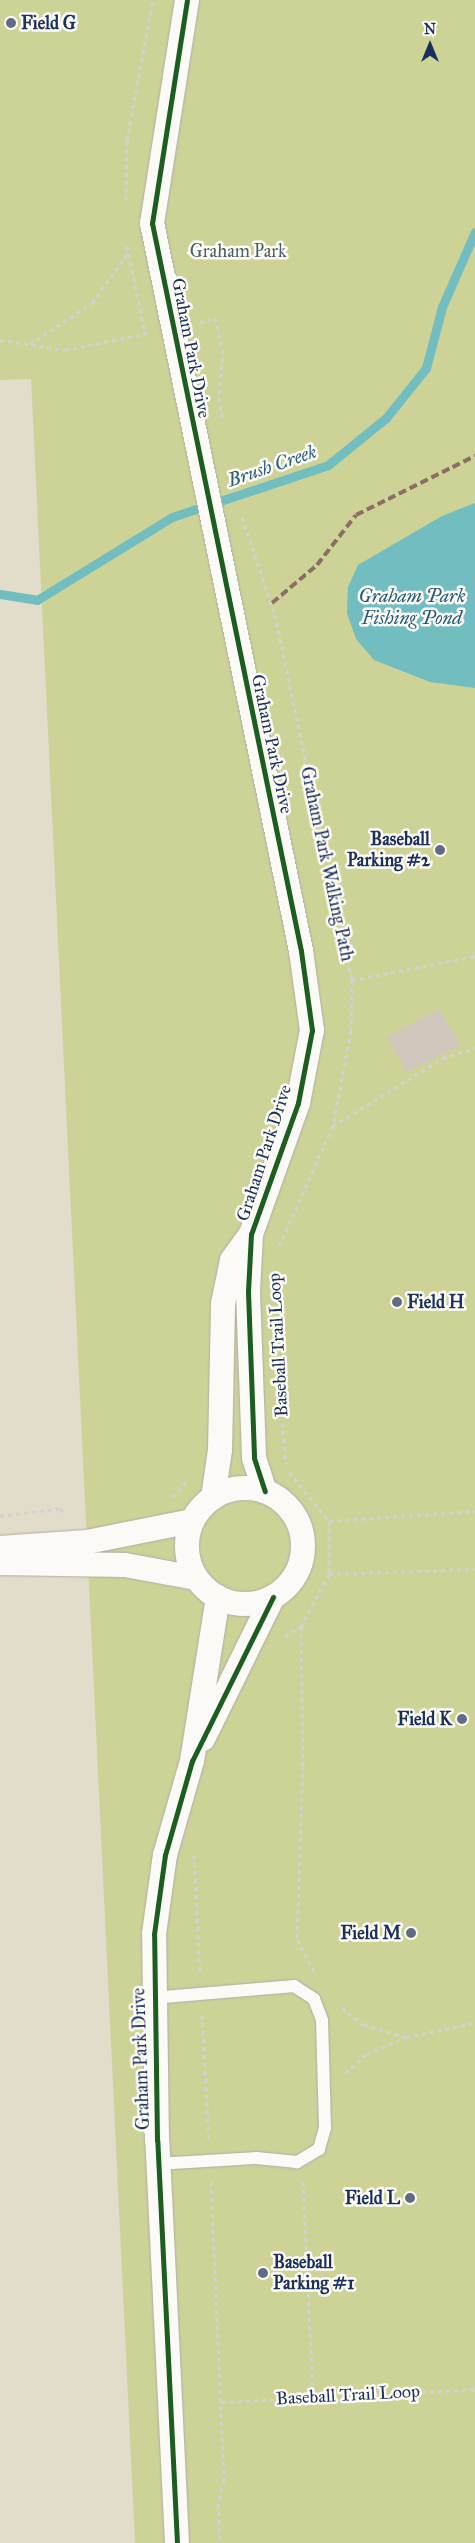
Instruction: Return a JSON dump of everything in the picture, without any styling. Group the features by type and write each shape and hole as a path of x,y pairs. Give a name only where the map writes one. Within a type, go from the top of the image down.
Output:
{"street":[{"name":"Graham Park Drive","path":"186,0 152,223 212,526 301,951 312,1030 298,1103 251,1234 232,1260 223,1304 219,1461 213,1498"},
{"name":"Graham Park Drive","path":"192,1761 273,1597 296,1574 303,1542 291,1511 265,1491 254,1458 248,1292 251,1234"},
{"path":"196,1578 187,1540 192,1521 213,1498 238,1488 265,1491"},
{"path":"0,1548 87,1542 192,1521"},
{"path":"0,1563 125,1565 196,1578 218,1597 245,1604 273,1597"},
{"name":"Graham Park Drive","path":"177,2543 158,2164 152,1998 154,1934 165,1855 192,1761 218,1597"}],"lane":[{"path":"152,1998 294,1986 314,1999 322,2040 325,2128 318,2149 297,2162 256,2158 158,2164"}],"path":[{"path":"30,345 92,303 128,252"},
{"path":"0,340 65,350 144,334"},
{"path":"352,980 475,956"},
{"path":"333,1126 444,1058 475,1048"},
{"path":"254,1458 287,1469 329,1521 329,1574 475,1570"},
{"path":"168,1501 196,1470 219,1461"},
{"path":"0,1516 61,1508 65,1523"},
{"path":"329,1521 475,1511"},
{"path":"333,2002 364,2025 406,2037"},
{"path":"341,2076 367,2054 406,2037 475,2024"}],"green space":[{"name":"Graham Park","path":"0,0 475,0 475,2543 135,2543 31,379 0,380"}],"water":[{"name":"Graham Park Fishing Pond","path":"475,503 475,688 430,682 374,660 356,639 347,613 348,587 358,565 442,516"}],"building":[{"path":"439,1009 461,1046 406,1072 387,1037"}],"waterway":[{"name":"Brush Creek","path":"0,594 37,600 172,517 328,465 386,418 426,368 442,307 475,232"}],"marked path":[{"path":"272,603 317,565 356,515 475,456"}],"cycle path":[{"path":"187,0 152,223 301,951 312,1030 298,1103 251,1234 248,1292 254,1458 265,1491"},
{"path":"177,2543 157,2140 154,1934 165,1855 192,1761 273,1597"}],"place":[{"name":"Field G","path":"11,23"},
{"name":"Baseball Parking #2","path":"440,850"},
{"name":"Field H","path":"397,1302"},
{"name":"Field K","path":"462,1719"},
{"name":"Field M","path":"411,1933"},
{"name":"Field L","path":"410,2198"},
{"name":"Baseball Parking #1","path":"263,2273"}]}
